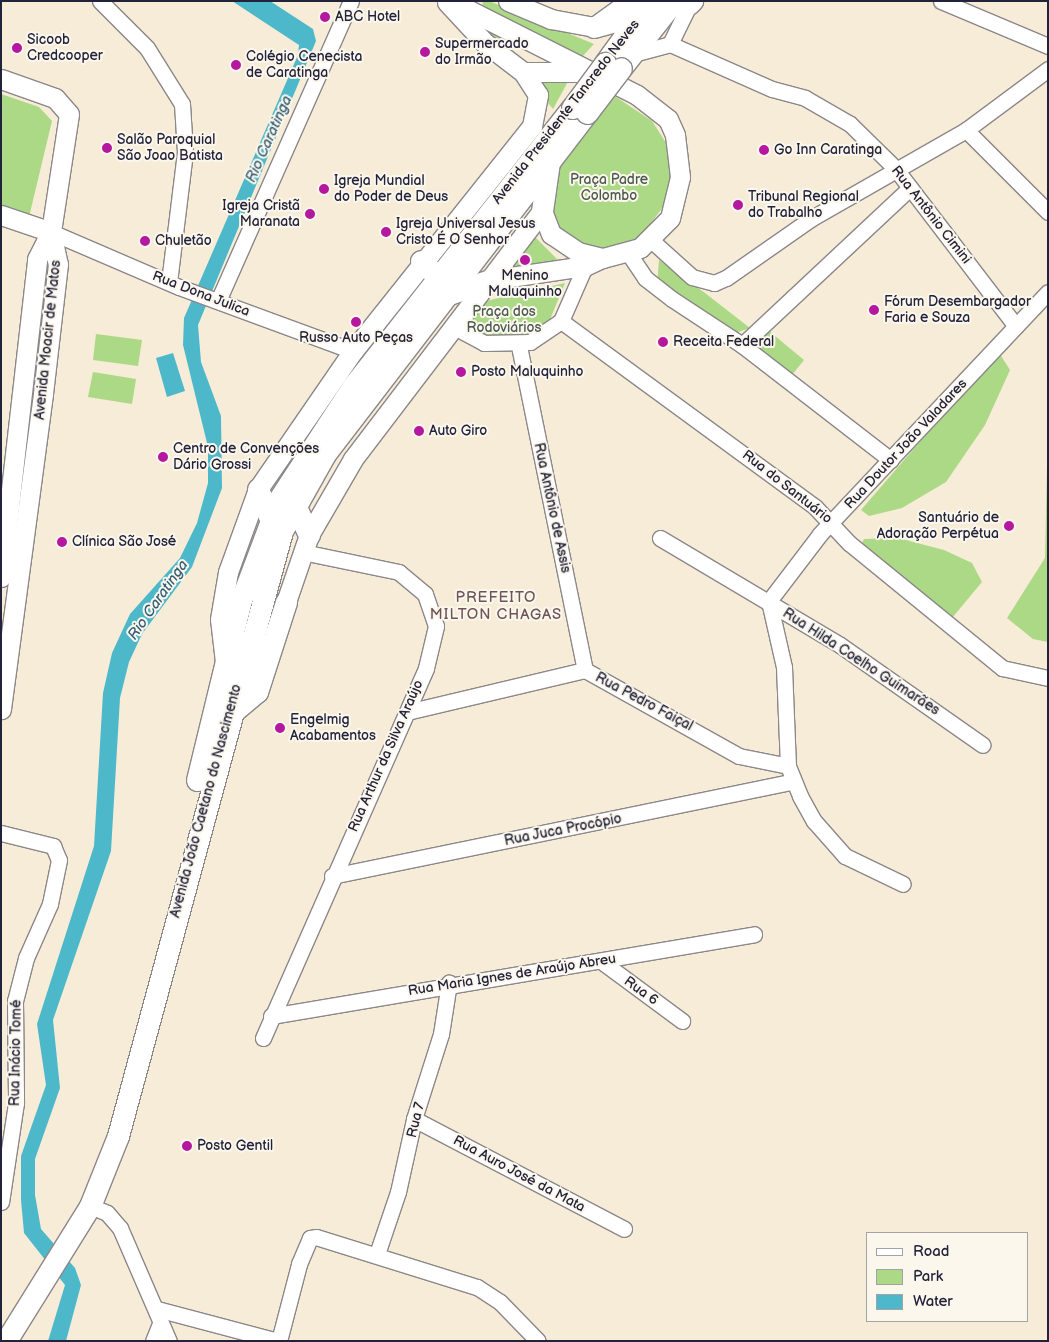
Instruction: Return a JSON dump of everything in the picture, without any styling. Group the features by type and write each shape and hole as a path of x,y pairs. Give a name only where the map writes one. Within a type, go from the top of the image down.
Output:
{"highway":[{"path":"594,27 664,5"},
{"name":"Avenida Presidente Tancredo Neves","path":"379,369 579,110 612,64 664,5"},
{"name":"Avenida Presidente Tancredo Neves","path":"612,64 664,5"},
{"name":"Avenida Presidente Tancredo Neves","path":"442,286 550,158 579,110"},
{"path":"542,211 550,158"},
{"path":"421,261 442,286 490,280"},
{"name":"Avenida João Caetano do Nascimento","path":"6,1341 48,1273 69,1234 118,1108 225,662 295,505 379,369"},
{"name":"Avenida João Caetano do Nascimento","path":"69,1234 90,1206 132,1088 228,716 249,605 270,519 322,429 379,369"},
{"path":"258,489 270,519"},
{"path":"295,505 306,544"},
{"path":"249,605 271,608 286,602"},
{"path":"228,716 257,692 286,602"}],"main road":[{"name":"Avenida Presidente Tancredo Neves","path":"353,351 421,261 536,120 538,95 526,70 485,43 446,1"},
{"path":"451,1 480,8 535,45 612,64 638,95 668,119 680,150 670,218 651,240 629,254 602,258 585,266 490,280"},
{"path":"508,1 551,19 594,27"},
{"path":"526,70 514,52 535,45"},
{"path":"526,70 544,64 535,45"},
{"path":"526,70 612,64"},
{"name":"Avenida Moacir de Matos","path":"1,79 55,98 69,114 51,232 37,259 27,447 6,633 1,709"},
{"path":"542,211 551,234 562,244 602,258"},
{"path":"286,602 306,544 353,459 542,211"},
{"path":"1,215 51,232"},
{"name":"Avenida João Caetano do Nascimento","path":"225,662 220,619 228,572 258,489 353,351"},
{"name":"Avenida Moacir de Matos","path":"1,577 27,447"}],"street":[{"path":"100,1 147,48 182,104 185,152 174,284"},
{"path":"215,300 351,1"},
{"path":"941,1 1048,46"},
{"path":"612,64 670,44 664,5"},
{"name":"Rua Antônio Cimini","path":"670,44 772,89 805,98 850,124 895,168 1016,326"},
{"path":"651,240 692,277 714,283 726,278 812,218 895,168 966,130 1048,69"},
{"path":"966,130 1048,212"},
{"path":"742,345 788,306 910,188"},
{"name":"Rua Dona Julica","path":"51,232 174,284 353,351"},
{"path":"629,254 645,278 672,300 742,345 890,460"},
{"path":"454,327 484,343 519,346 543,336 561,321 585,266"},
{"name":"Rua Doutor João Valadares","path":"769,601 833,522 1048,292"},
{"name":"Rua do Santuário","path":"561,321 700,419 833,522 849,543 1002,668 1048,678"},
{"name":"Rua Antônio de Assis","path":"519,346 585,670"},
{"name":"Rua Hilda Coelho Guimarães","path":"660,538 769,601 983,745"},
{"name":"Rua Arthur da Silva Araújo","path":"263,1038 332,876 434,648 436,626 425,594 413,581 383,566 306,544"},
{"path":"769,601 784,667 788,766 793,781 814,821 845,856 903,884"},
{"name":"Rua Pedro Faiçal","path":"407,712 585,670 740,756 788,766"},
{"name":"Rua Juca Procópio","path":"332,876 793,781"},
{"name":"Rua Inácio Tomé","path":"1,833 53,846 59,860 50,904 26,958 15,1001 16,1102 1,1202"},
{"name":"Rua Maria Ignes de Araújo Abreu","path":"271,1016 449,983 601,962 754,934"},
{"name":"Rua 6","path":"601,962 682,1021"},
{"name":"Rua 7","path":"377,1254 398,1192 414,1119 441,1034 449,983"},
{"name":"Rua Auro José da Mata","path":"414,1119 624,1229"},
{"path":"90,1206 114,1219 156,1309 160,1324 168,1341"},
{"path":"156,1309 278,1341 310,1238 327,1238 477,1286 500,1302 538,1341"},
{"path":"153,1341 160,1324"}],"green space":[{"path":"483,1 489,1 594,44 580,59 482,10"},
{"path":"464,15 513,38 507,54"},
{"path":"571,76 553,109 543,97 540,78"},
{"path":"1,94 39,107 52,121 29,217 1,209"},
{"name":"Praça Padre Colombo","path":"613,95 652,121 668,146 672,168 663,207 639,239 616,252 563,249 543,196 549,179"},
{"name":"Praça dos Rodoviários","path":"532,234 566,268 499,279"},
{"path":"659,260 750,328 726,336 657,286"},
{"name":"Praça dos Rodoviários","path":"565,283 549,322 525,336 502,343 466,331 486,301"},
{"path":"769,331 804,360 784,385 756,347"},
{"path":"96,334 142,340 138,366 93,360"},
{"path":"998,351 1010,370 985,425 946,482 902,508 869,516 861,510"},
{"path":"93,372 136,379 132,404 88,397"},
{"path":"1048,420 1048,642 1033,639 1007,618 1045,558"},
{"path":"898,538 944,550 972,563 982,582 952,618 860,547 864,539"}],"water":[{"name":"Rio Caratinga","path":"232,1 270,1 313,29 316,41 198,325 201,362 221,416 222,488 192,567 142,634 129,662 120,698 111,851 53,1020 60,1088 35,1159 35,1195 41,1229 75,1268 81,1285 66,1341 48,1341 65,1285 24,1233 21,1200 21,1156 46,1085 37,1024 94,846 103,693 112,653 130,614 180,558 197,523 208,483 208,447 183,345 184,318 298,55 299,45"},
{"path":"173,353 185,391 167,397 156,358"}],"place":[{"name":"ABC Hotel","path":"325,17"},
{"name":"Sicoob Credcooper","path":"17,48"},
{"name":"Supermercado do Irmão","path":"425,52"},
{"name":"Colégio Cenecista de Caratinga","path":"236,65"},
{"name":"Salão Paroquial São Joao Batista","path":"107,148"},
{"name":"Go Inn Caratinga","path":"764,150"},
{"name":"Igreja Mundial do Poder de Deus","path":"324,189"},
{"name":"Tribunal Regional do Trabalho","path":"738,205"},
{"name":"Igreja Cristã Maranata","path":"310,214"},
{"name":"Igreja Universal Jesus Cristo É O Senhor","path":"386,232"},
{"name":"Chuletão","path":"145,241"},
{"name":"Menino Maluquinho","path":"525,260"},
{"name":"Fórum Desembargador Faria e Souza","path":"874,310"},
{"name":"Russo Auto Peças","path":"356,322"},
{"name":"Receita Federal","path":"663,342"},
{"name":"Posto Maluquinho","path":"461,372"},
{"name":"Auto Giro","path":"419,431"},
{"name":"Centro de Convenções Dário Grossi","path":"163,457"},
{"name":"Santuário de Adoração Perpétua","path":"1009,526"},
{"name":"Clínica São José","path":"62,542"},
{"name":"Engelmig Acabamentos","path":"280,728"},
{"name":"Posto Gentil","path":"187,1146"}],"district":[{"name":"PREFEITO MILTON CHAGAS","path":"496,606"}]}
